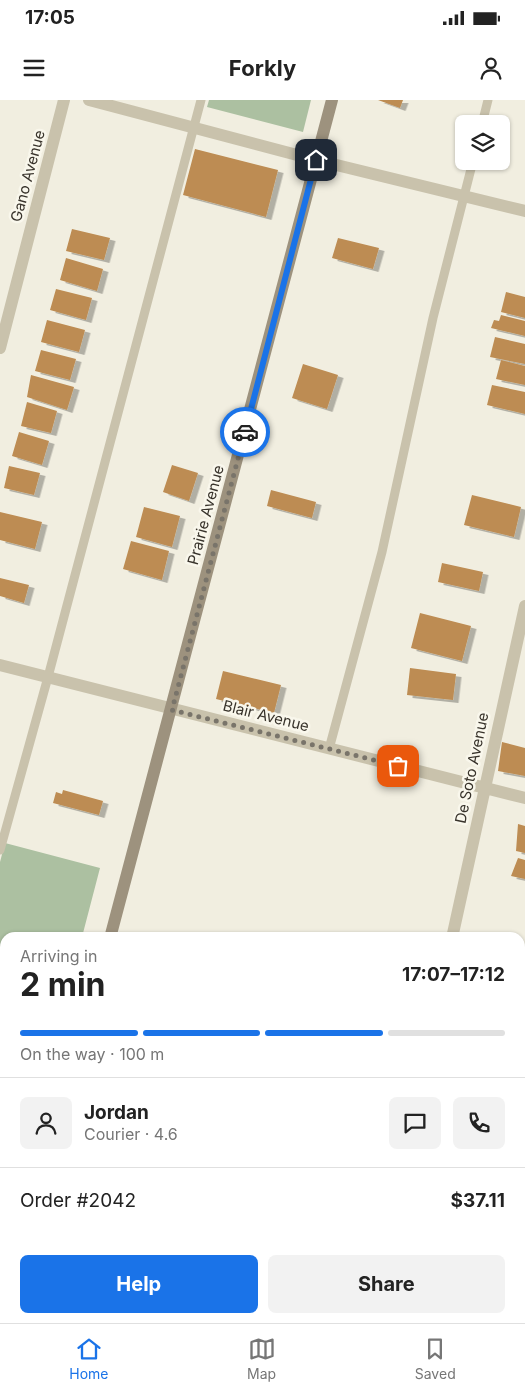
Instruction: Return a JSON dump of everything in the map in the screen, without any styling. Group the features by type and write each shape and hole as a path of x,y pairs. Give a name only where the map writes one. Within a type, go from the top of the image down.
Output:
{"street":[{"name":"Gano Avenue","path":"0,348 64,100"},
{"path":"89,100 316,160 525,211"},
{"name":"Prairie Avenue","path":"112,932 172,710 332,100"},
{"name":"De Soto Avenue","path":"453,932 525,606"},
{"name":"Blair Avenue","path":"0,665 525,798"}],"lane":[{"path":"0,850 48,677 201,100"},
{"path":"484,115 488,100"},
{"path":"329,749 382,552 433,318 471,170"}],"green space":[{"path":"209,100 311,100 303,132 207,107"},
{"path":"5,843 100,868 83,932 0,932 0,862"}],"building":[{"path":"378,100 403,100 400,108"},
{"path":"195,149 278,170 266,217 183,195"},
{"path":"72,229 110,238 104,260 66,251"},
{"path":"338,238 379,248 373,269 332,258"},
{"path":"66,258 103,269 97,291 60,280"},
{"path":"56,289 92,298 86,320 50,310"},
{"path":"506,292 525,297 525,318 501,312"},
{"path":"501,315 525,321 525,336 491,328 494,320 499,321"},
{"path":"47,320 85,330 79,352 41,342"},
{"path":"495,337 525,344 525,364 490,357"},
{"path":"41,350 76,359 70,380 35,371"},
{"path":"501,360 525,366 525,385 496,379"},
{"path":"303,364 338,375 327,409 292,398"},
{"path":"31,375 74,387 67,410 27,397"},
{"path":"492,385 525,392 525,414 487,405"},
{"path":"27,402 57,411 51,433 21,426"},
{"path":"19,432 49,441 42,465 12,456"},
{"path":"172,465 198,473 189,501 163,492"},
{"path":"9,466 40,473 34,495 4,488"},
{"path":"271,490 316,502 312,518 267,506"},
{"path":"472,495 521,507 514,537 464,525"},
{"path":"144,507 180,516 172,547 136,537"},
{"path":"0,512 42,522 35,549 0,540"},
{"path":"131,541 169,551 162,580 123,569"},
{"path":"442,563 483,572 479,591 438,582"},
{"path":"0,578 29,585 24,603 0,596"},
{"path":"420,613 471,626 462,661 411,648"},
{"path":"410,668 456,674 453,700 407,695"},
{"path":"223,671 281,685 274,713 216,699"},
{"path":"502,742 525,748 525,776 498,771"},
{"path":"63,790 103,801 99,815 53,803 56,792 62,794"},
{"path":"518,824 525,826 525,853 516,851"},
{"path":"518,858 525,860 525,879 511,876"}],"way so far":[{"path":"245,432 172,710 398,766"}],"route":[{"path":"245,432 316,160"}]}
